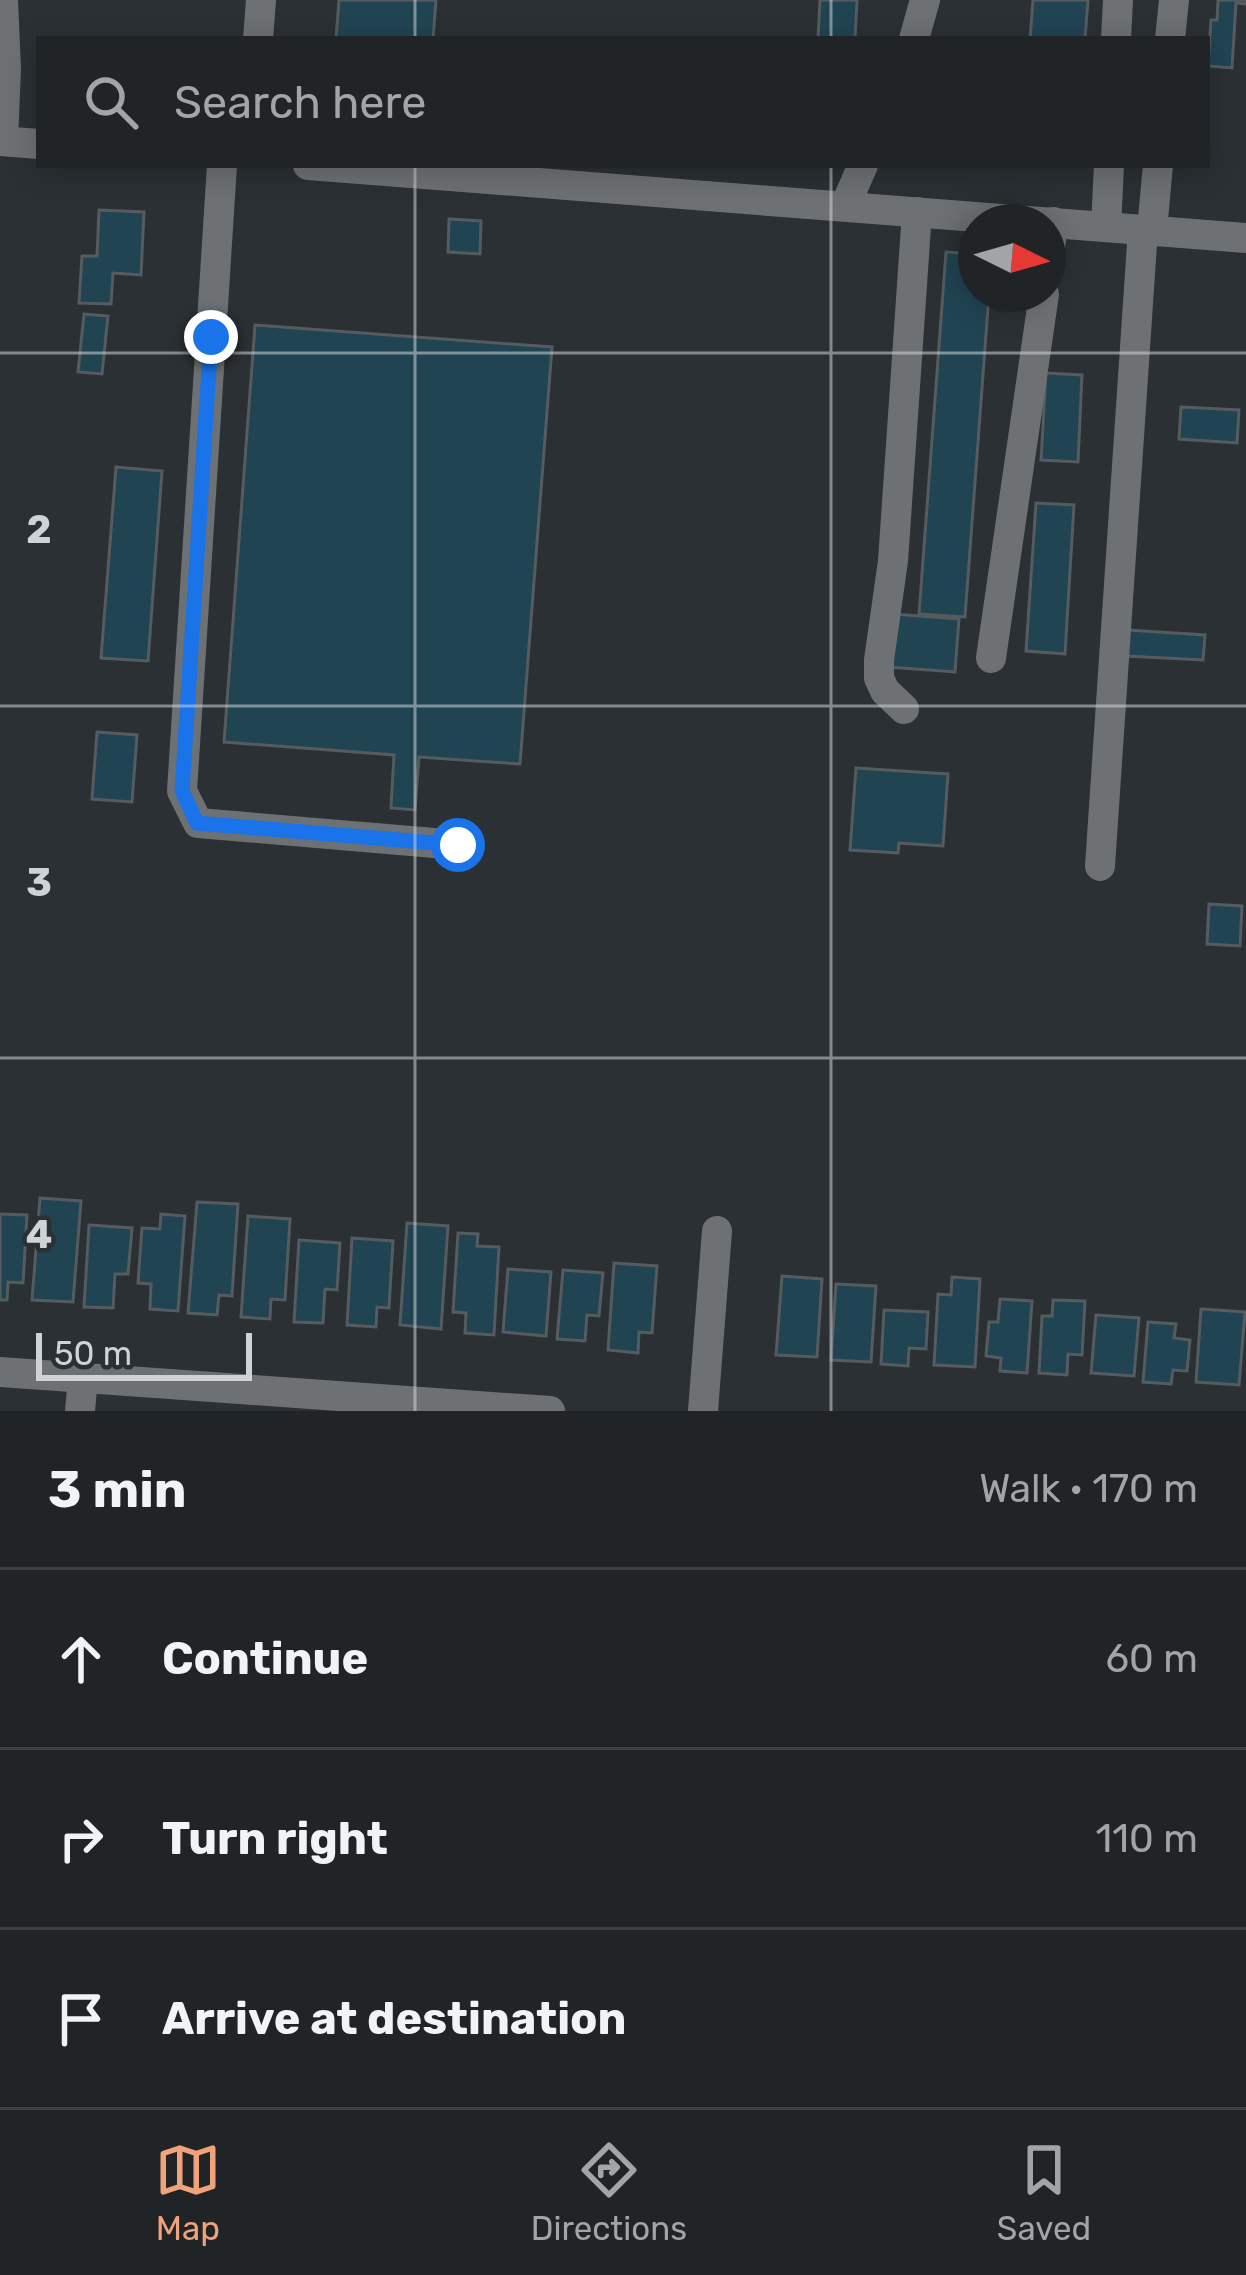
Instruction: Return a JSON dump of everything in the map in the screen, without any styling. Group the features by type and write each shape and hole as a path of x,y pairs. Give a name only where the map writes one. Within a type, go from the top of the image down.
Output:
{"street":[{"path":"2,0 6,69 1,141 36,144"},
{"path":"258,36 261,0"},
{"path":"915,36 925,0"},
{"path":"1116,36 1118,0"},
{"path":"1171,36 1174,0"},
{"path":"222,168 182,791 197,823 458,845"},
{"path":"347,168 958,215"},
{"path":"845,206 862,168"},
{"path":"1106,226 1109,168"},
{"path":"1100,866 1148,229 1158,168"},
{"path":"904,710 886,691 878,660 893,561 917,212"},
{"path":"1066,223 1246,238"},
{"path":"991,658 1042,312"},
{"path":"703,1411 717,1231"},
{"path":"0,1372 434,1407 550,1411"},
{"path":"80,1411 82,1378"}],"building":[{"path":"339,0 436,0 433,36 336,36"},
{"path":"820,0 857,0 855,36 818,36"},
{"path":"1033,0 1088,0 1085,36 1030,36"},
{"path":"1218,0 1246,0 1246,4 1236,3 1232,68 1210,66 1211,20 1217,20"},
{"path":"99,210 144,212 141,275 113,273 111,304 79,303 82,256 97,256"},
{"path":"449,219 481,221 480,254 448,252"},
{"path":"946,252 958,253 958,312 988,312 965,617 919,614"},
{"path":"84,314 108,316 102,374 78,372"},
{"path":"255,325 552,347 520,764 419,757 415,810 391,808 394,755 224,742"},
{"path":"1046,373 1082,375 1078,462 1041,460"},
{"path":"1181,407 1239,410 1237,443 1179,439"},
{"path":"116,467 162,471 148,661 101,658"},
{"path":"1036,503 1074,505 1065,654 1026,651"},
{"path":"893,614 959,619 955,672 889,667"},
{"path":"1127,630 1205,635 1203,660 1126,656"},
{"path":"97,732 137,735 132,802 92,799"},
{"path":"856,768 948,774 943,846 899,843 898,853 850,850"},
{"path":"1209,904 1242,906 1240,946 1207,944"},
{"path":"40,1198 81,1201 73,1302 32,1300"},
{"path":"197,1202 238,1204 232,1296 219,1295 217,1315 188,1313"},
{"path":"0,1214 27,1215 23,1283 8,1282 7,1300 0,1300"},
{"path":"161,1214 185,1216 178,1311 150,1309 151,1284 138,1283 142,1228 160,1229"},
{"path":"248,1216 290,1219 285,1300 271,1299 270,1319 241,1317"},
{"path":"407,1223 448,1226 441,1329 400,1325"},
{"path":"89,1225 132,1228 128,1274 115,1274 113,1308 84,1307"},
{"path":"458,1233 478,1234 477,1246 499,1247 494,1335 465,1333 466,1313 453,1312"},
{"path":"352,1238 393,1241 389,1308 377,1307 376,1327 347,1325"},
{"path":"299,1240 340,1243 337,1290 325,1289 323,1323 294,1322"},
{"path":"614,1263 657,1266 652,1333 639,1332 638,1353 608,1350"},
{"path":"508,1269 551,1272 546,1336 503,1332"},
{"path":"563,1270 603,1273 599,1316 587,1315 585,1341 557,1339"},
{"path":"782,1276 822,1279 817,1357 776,1355"},
{"path":"952,1277 980,1279 975,1367 934,1365 938,1294 951,1295"},
{"path":"836,1284 876,1286 871,1362 831,1360"},
{"path":"1000,1299 1032,1301 1027,1373 1000,1371 1001,1358 986,1356 989,1322 998,1322"},
{"path":"1053,1300 1085,1301 1082,1355 1068,1354 1067,1375 1039,1373 1042,1316 1052,1316"},
{"path":"1201,1309 1245,1312 1239,1385 1196,1382"},
{"path":"884,1310 928,1312 926,1349 909,1348 908,1366 881,1364"},
{"path":"1096,1315 1139,1318 1134,1376 1091,1373"},
{"path":"1148,1322 1176,1324 1174,1338 1190,1340 1187,1371 1173,1370 1171,1384 1143,1382"}],"route":[{"path":"211,337 182,791 197,823 458,845"}]}
